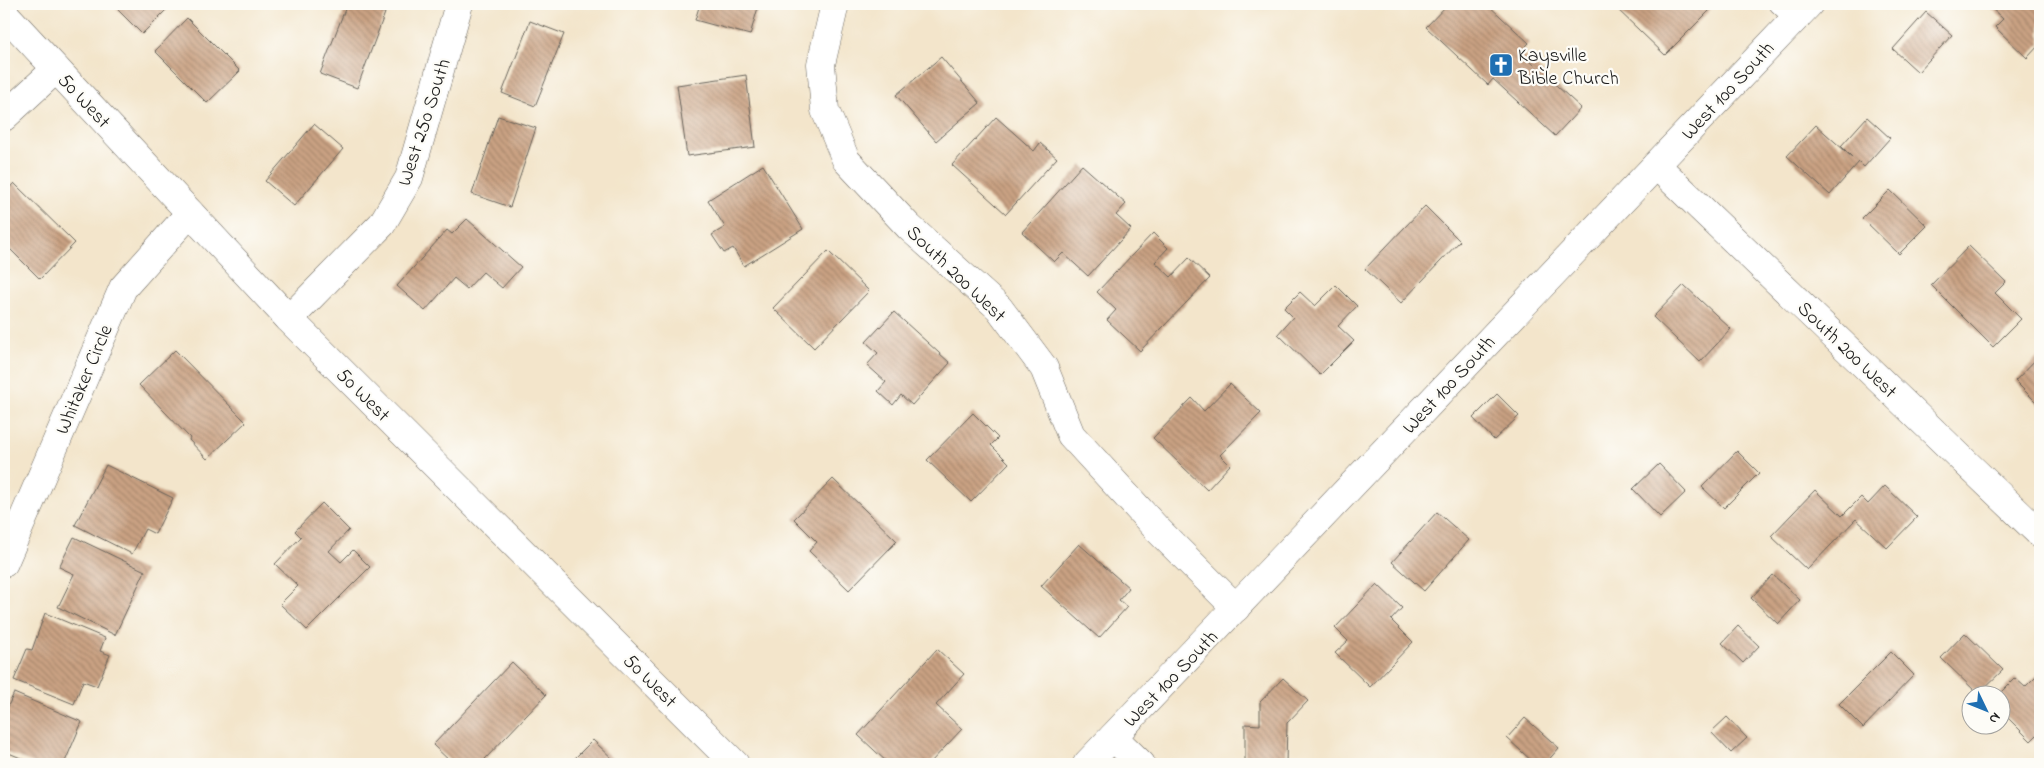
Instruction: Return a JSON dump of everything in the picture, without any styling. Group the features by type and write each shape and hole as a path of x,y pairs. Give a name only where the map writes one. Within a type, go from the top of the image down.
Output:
{"street":[{"name":"West 250 South","path":"289,319 382,224 409,178 459,4"},
{"name":"South 200 West","path":"835,4 820,64 825,110 846,160 910,227 999,308 1044,368 1071,436 1157,529 1236,608"},
{"name":"West 100 South","path":"1087,764 1656,165 1794,9"},
{"name":"50 West","path":"4,13 289,319 735,764"},
{"path":"4,117 56,69"},
{"name":"South 200 West","path":"1656,165 2040,534"},
{"name":"Whitaker Circle","path":"4,563 123,288 190,213"},
{"path":"1113,737 1141,764"}],"building":[{"path":"112,4 172,4 142,34"},
{"path":"347,4 360,4 385,13 357,88 320,74"},
{"path":"700,4 759,4 750,35 695,20"},
{"name":"Kaysville Bible Church","path":"1448,4 1487,4 1529,43 1520,52 1581,108 1555,136 1493,79 1488,85 1426,27"},
{"path":"1616,4 1706,4 1711,9 1665,55 1614,6"},
{"path":"1987,4 2040,4 2040,44 2027,58 1995,27 2003,19"},
{"path":"1926,12 1952,35 1918,72 1893,49"},
{"path":"187,18 240,71 207,103 155,51"},
{"path":"530,21 564,34 535,106 502,93"},
{"path":"941,57 980,103 936,141 896,95"},
{"path":"746,75 755,147 687,156 677,85"},
{"path":"498,116 536,128 510,207 472,194"},
{"path":"996,117 1034,151 1040,143 1057,158 1006,214 952,165"},
{"path":"1867,117 1890,138 1864,167 1859,162 1830,195 1787,156 1816,125 1854,159 1841,146"},
{"path":"314,124 343,149 294,206 265,181"},
{"path":"763,165 803,229 744,266 733,248 724,253 712,235 725,227 708,200"},
{"path":"1082,165 1126,204 1116,215 1131,229 1088,276 1063,253 1054,262 1022,232"},
{"path":"14,183 75,243 40,279 4,243 4,194"},
{"path":"1890,190 1927,226 1899,254 1862,218"},
{"path":"1425,206 1460,241 1401,303 1365,269"},
{"path":"467,219 521,267 502,288 483,272 467,289 454,278 425,311 397,286 447,230 452,234"},
{"path":"1153,233 1168,248 1155,262 1171,277 1189,258 1210,278 1140,351 1107,320 1116,310 1097,292"},
{"path":"1969,246 2006,282 1995,293 2021,319 1993,347 1931,285"},
{"path":"828,251 869,291 814,348 773,308"},
{"path":"1336,285 1357,306 1338,326 1354,341 1320,375 1278,334 1293,317 1284,308 1300,292 1315,306"},
{"path":"1684,285 1731,329 1700,362 1653,317"},
{"path":"894,312 950,363 912,405 901,395 893,405 878,391 886,382 867,365 878,353 866,342"},
{"path":"175,350 246,422 207,459 189,440 190,438 139,385"},
{"path":"2040,357 2040,406 2015,381"},
{"path":"1230,384 1261,413 1220,455 1230,465 1207,490 1153,438 1192,398 1204,411"},
{"path":"1497,394 1519,416 1494,440 1473,418"},
{"path":"973,413 998,438 991,445 1009,463 971,502 927,460"},
{"path":"1737,451 1759,473 1724,508 1702,487"},
{"path":"1659,464 1686,492 1660,517 1633,489"},
{"path":"106,465 173,498 155,534 145,529 132,554 75,525"},
{"path":"833,479 897,541 849,590 809,551 817,542 794,519"},
{"path":"1885,486 1917,517 1887,548 1856,519 1807,570 1771,536 1815,490 1842,516 1861,497 1868,504"},
{"path":"322,503 349,530 329,551 341,562 353,550 370,567 307,630 280,604 298,586 275,564 301,537 295,531"},
{"path":"1437,512 1469,540 1424,591 1392,562"},
{"path":"74,537 145,571 115,635 58,607 74,574 59,567"},
{"path":"1079,544 1129,588 1119,600 1127,607 1099,638 1041,586"},
{"path":"1773,575 1800,600 1778,624 1751,598"},
{"path":"1377,584 1402,608 1391,620 1413,642 1370,687 1335,653 1348,641 1335,628"},
{"path":"45,613 105,638 100,651 110,655 97,686 83,681 74,704 14,680 27,649 32,650"},
{"path":"1738,626 1759,646 1743,663 1722,643"},
{"path":"1965,633 2003,670 1986,686 1970,686 1941,658"},
{"path":"937,649 964,674 936,705 962,729 929,764 918,762 889,764 858,735"},
{"path":"1891,652 1914,675 1863,728 1839,704"},
{"path":"512,662 546,695 485,759 488,762 486,764 453,764 433,745"},
{"path":"2040,672 2040,732 2031,741 2012,722 2012,686 2007,686 2015,678 2025,687"},
{"path":"1283,678 1308,701 1287,723 1286,764 1245,764 1245,724 1260,725 1260,702"},
{"path":"14,693 82,722 64,764 35,764 4,751 4,715"},
{"path":"1727,717 1747,738 1731,753 1711,732"},
{"path":"1525,718 1559,748 1545,764 1535,764 1507,738"},
{"path":"593,740 618,764 569,764"}],"place":[{"name":"Kaysville Bible Church","path":"1501,65"}]}
